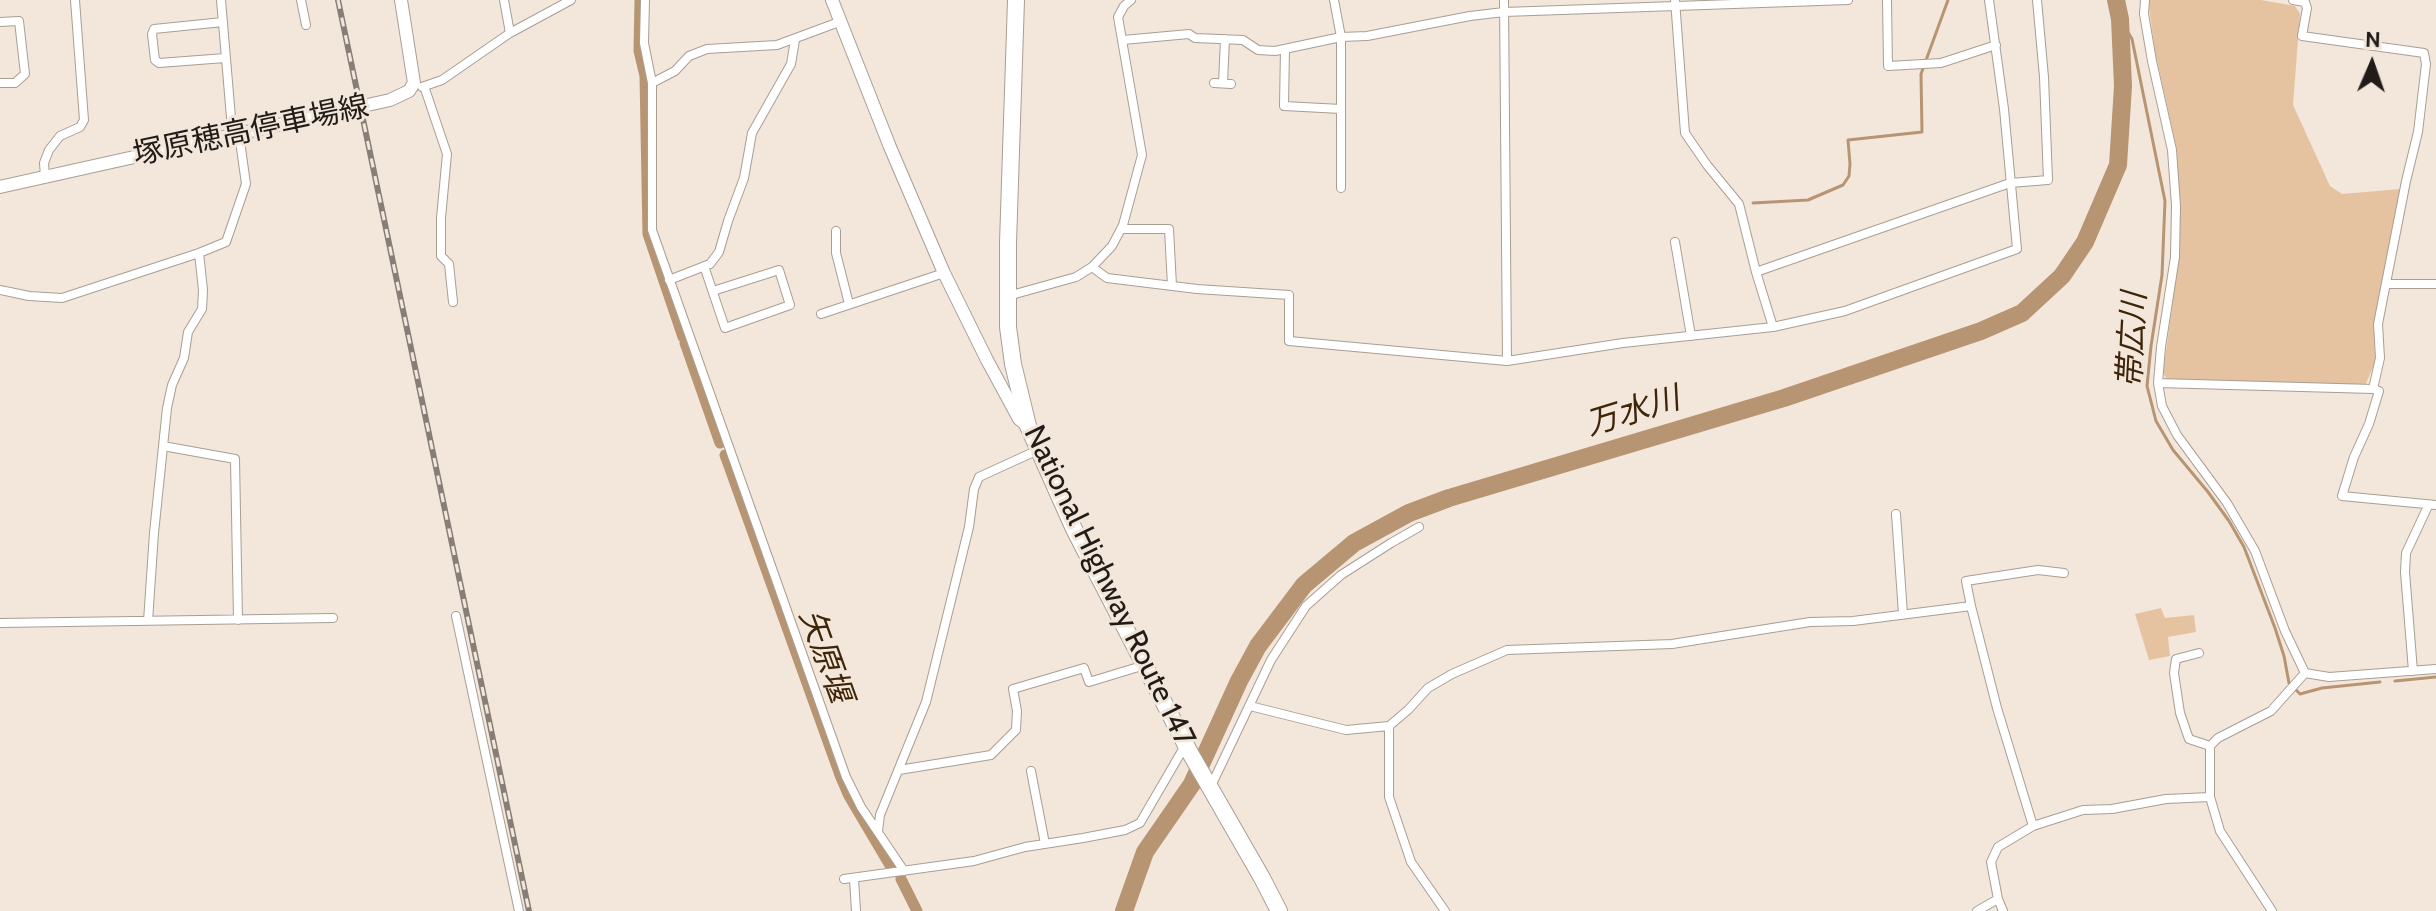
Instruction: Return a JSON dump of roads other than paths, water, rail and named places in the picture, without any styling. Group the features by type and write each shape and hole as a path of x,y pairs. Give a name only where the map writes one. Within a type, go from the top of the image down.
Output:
{"highway":[{"name":"National Highway Route 147","path":"1016,0 1007,296 1013,364 1028,426 1074,529 1188,748 1279,911"}],"main road":[{"name":"塚原穂高停車場線","path":"0,187 390,100 409,91 414,83 401,0"},
{"path":"832,0 944,273 1019,419 1028,426"},
{"path":"984,352 996,361 1013,364"}],"street":[{"path":"45,177 44,163 49,150 60,136 80,127 84,120 75,0"},
{"path":"0,290 62,298 226,242 246,184 240,141 232,129 221,0"},
{"path":"301,0 306,25"},
{"path":"504,0 510,33"},
{"path":"409,91 442,80 539,15 571,0"},
{"path":"645,0 644,43 652,83 652,230 846,777 861,807 904,871"},
{"path":"1007,296 1076,277 1092,267 1112,246 1121,229 1142,155 1118,17 1131,0"},
{"path":"1334,0 1341,37 1341,188"},
{"path":"1504,0 1507,361"},
{"path":"1123,40 1189,34 1195,38 1243,40 1258,50 1285,49 1341,37 1367,36 1504,12 1848,0"},
{"path":"1887,0 1888,66 1932,65 1996,45"},
{"path":"1092,267 1107,278 1289,295 1289,341 1507,361 1623,343 1773,327 1845,311 2017,249 2004,109 1989,0"},
{"path":"1756,272 2010,183 2048,180 2037,0"},
{"path":"2145,0 2144,14 2152,61 2172,150 2176,206 2175,257 2158,383 2162,406 2177,435 2227,503 2255,551 2285,631 2305,673"},
{"path":"2293,0 2305,2 2307,8 2302,36 2424,53 2426,64 2418,132 2378,324 2380,358 2373,389"},
{"path":"1675,4 1685,133 1739,204 1773,327"},
{"path":"0,22 19,21 25,74 15,83 0,83"},
{"path":"223,22 154,29 152,34 155,60 159,63 225,58"},
{"path":"652,83 675,71 689,56 707,49 777,45 839,22"},
{"path":"1223,83 1225,39"},
{"path":"669,280 710,264 719,252 744,178 752,133 791,64 795,40"},
{"path":"1285,49 1284,106 1341,109"},
{"path":"424,86 447,154 441,256 449,264 453,302"},
{"path":"1121,229 1169,229 1172,286"},
{"path":"836,231 836,253 849,304"},
{"path":"1675,242 1691,336"},
{"path":"148,621 163,446 172,385 184,358 188,332 202,309 199,253"},
{"path":"704,266 725,328 790,305 779,270 713,291"},
{"path":"821,314 944,273"},
{"path":"2386,284 2436,284"},
{"path":"2158,383 2379,391 2342,496 2432,506 2406,553 2413,671"},
{"path":"163,446 235,459 238,620"},
{"path":"878,831 880,815 926,702 979,477 1038,450"},
{"path":"1896,514 1903,614"},
{"path":"1209,784 1271,660 1306,606 1341,575 1419,527"},
{"path":"2033,826 1997,708 1966,581 2038,570 2064,573"},
{"path":"1250,706 1346,730 1389,726 1428,688 1507,650 1672,644 1810,622 1853,621 1971,606"},
{"path":"456,616 519,911"},
{"path":"0,623 333,618"},
{"path":"2199,653 2176,659 2174,673 2180,713 2189,739 2210,746"},
{"path":"899,770 991,755 1016,730 1013,689 1084,668 1089,682 1145,665"},
{"path":"2305,673 2329,677 2436,669"},
{"path":"2272,911 2220,831 2210,797 2210,746 2218,738 2271,711 2305,673"},
{"path":"1389,726 1389,797 1411,862 1445,911"},
{"path":"844,879 974,861 1025,847 1097,836 1140,823 1188,748"},
{"path":"1031,771 1045,844"},
{"path":"2003,911 1991,862 1998,847 2033,826 2083,810 2112,809 2166,799 2210,797"},
{"path":"854,879 856,911"},
{"path":"1977,911 1998,899"}],"waterway":[{"name":"矢原堰","path":"640,0 639,51 645,76 648,234 683,337"},
{"path":"1753,203 1808,200 1843,185 1849,176 1848,140 1922,132 1921,74 1948,0"},
{"name":"万水川","path":"1124,911 1145,852 1192,784 1258,646 1304,585 1354,543 1409,513 1449,498 1784,398 1981,331 2022,313 2062,276 2085,242 2118,165 2123,86 2120,19 2116,0"},
{"name":"帯広川","path":"2120,19 2132,39 2165,201 2162,275 2147,386 2156,421 2173,450 2208,492 2244,547 2275,628 2289,683 2300,694 2322,688 2380,682"},
{"name":"矢原堰","path":"685,343 720,443"},
{"name":"矢原堰","path":"725,455 840,775 891,867"},
{"name":"帯広川","path":"2395,681 2436,677"},
{"name":"矢原堰","path":"901,879 917,911"}],"railway":[{"path":"338,0 529,911"}]}
